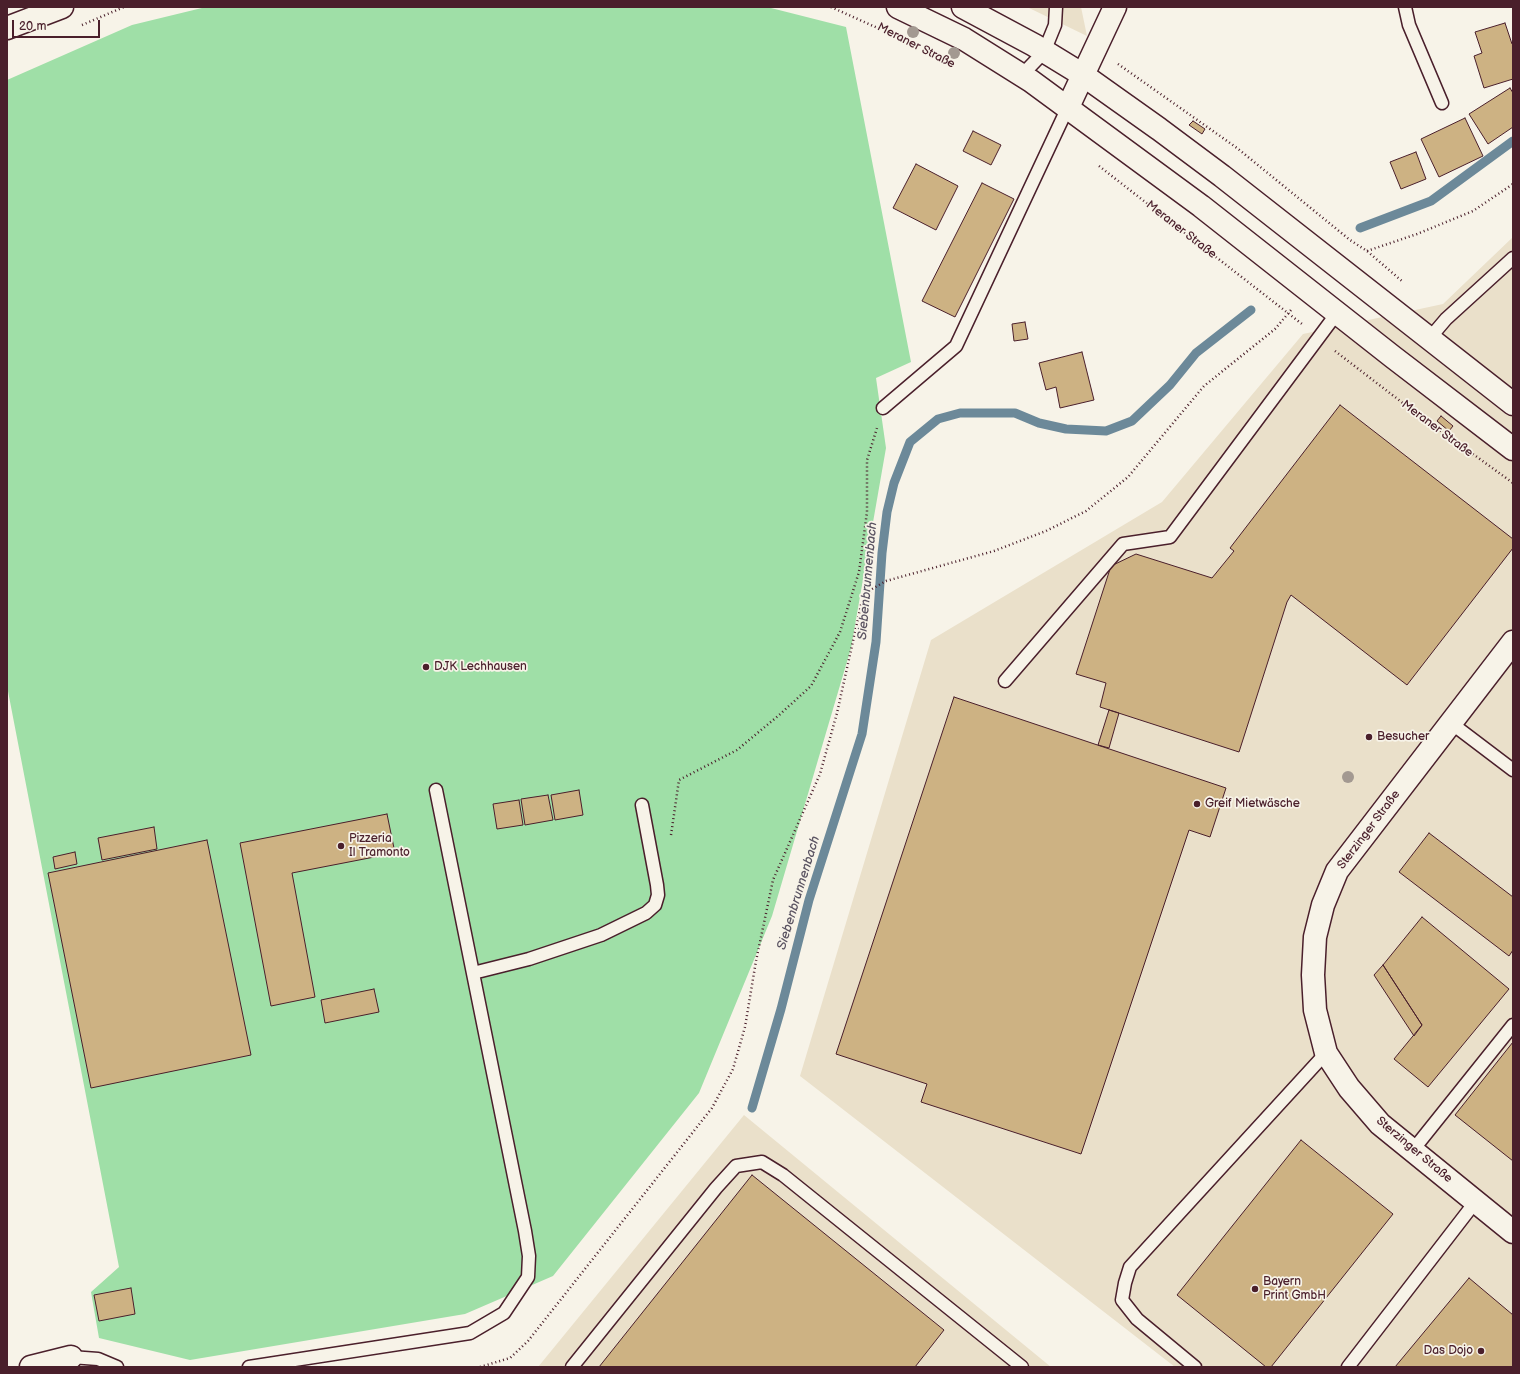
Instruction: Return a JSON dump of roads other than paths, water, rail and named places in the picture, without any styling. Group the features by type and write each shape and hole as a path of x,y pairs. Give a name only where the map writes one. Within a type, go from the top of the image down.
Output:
{"main road":[{"path":"7,28 62,7"},
{"path":"898,7 964,39 1022,75 1068,107 1201,206 1513,449"},
{"path":"963,7 985,18 1083,75 1159,129 1222,176 1513,404"},
{"path":"1068,107 1115,7"},
{"name":"Sterzinger Straße","path":"1513,642 1337,871 1323,905 1315,937 1313,975 1316,1010 1326,1053 1349,1088 1380,1124 1513,1231"},
{"path":"31,1367 71,1357"}],"lane":[{"path":"1022,75 1044,52 1055,25 1056,7"},
{"path":"1405,7 1409,25 1442,104"},
{"path":"883,408 956,346 1068,107"},
{"path":"1429,339 1446,319 1513,258"},
{"path":"1005,681 1123,544 1170,537 1337,313"},
{"path":"1451,723 1513,770"},
{"path":"249,1367 470,1333 504,1313 528,1278 529,1256 525,1231 436,790"},
{"path":"473,973 529,959 601,935 646,913 655,905 658,895 642,805"},
{"path":"1413,1150 1513,1025"},
{"path":"1195,1367 1137,1319 1122,1300 1130,1267 1326,1053"},
{"path":"572,1367 716,1188 736,1166 762,1162 783,1175 1022,1367"},
{"path":"1348,1367 1476,1201"},
{"path":"71,1357 98,1359 117,1367"}],"waterway":[{"name":"Siebenbrunnenbach","path":"1360,228 1431,201 1513,141"},
{"name":"Siebenbrunnenbach","path":"752,1108 781,1009 809,900 862,734 876,642 882,553 887,512 894,483 910,442 938,419 960,413 1015,413 1039,423 1066,429 1106,431 1132,421 1170,385 1196,353 1251,310"}],"place":[{"name":"DJK Lechhausen","path":"426,667"},
{"name":"Besucher","path":"1369,737"},
{"name":"Greif Mietwäsche","path":"1197,804"},
{"name":"Pizzeria Il Tramonto","path":"341,846"},
{"name":"Bayern Print GmbH","path":"1255,1289"},
{"name":"Das Dojo","path":"1481,1351"}]}
